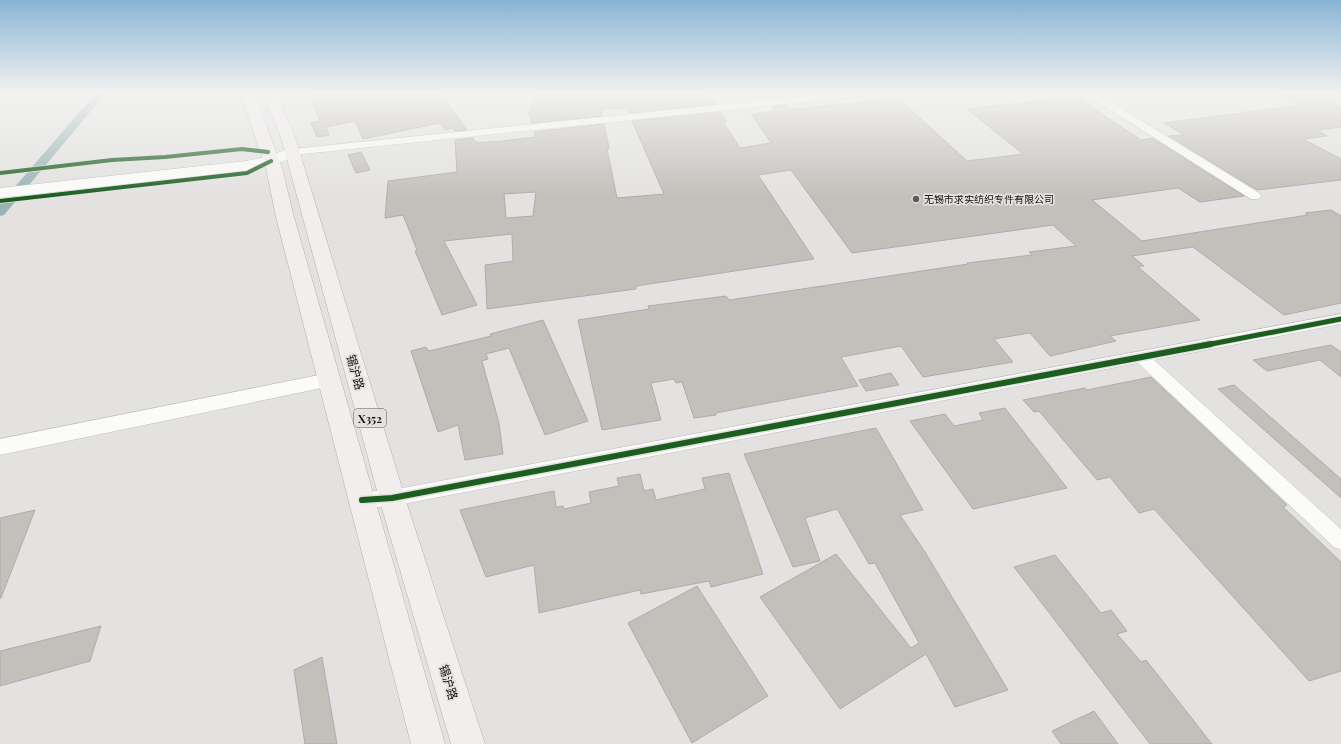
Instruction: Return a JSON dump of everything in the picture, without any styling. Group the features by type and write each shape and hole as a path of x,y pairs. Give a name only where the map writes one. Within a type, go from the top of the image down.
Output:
{"main road":[{"name":"X352","path":"259,128 270,157 428,744"},
{"name":"锡沪路","path":"283,128 293,152 392,498 468,744"},
{"path":"2,183 50,173 270,157 293,152"},
{"path":"2,183 37,188 246,166 270,157"}],"street":[{"path":"293,152 527,128"},
{"path":"1144,128 1255,196"},
{"path":"362,500 392,498 1341,319"},
{"path":"1142,356 1341,541"},
{"path":"0,447 329,380"}],"building":[{"path":"313,128 326,128 329,135 317,137"},
{"path":"358,128 417,128 363,139"},
{"path":"443,128 465,128 467,130 454,131 454,128 445,130"},
{"path":"571,128 605,128 609,148 607,149 617,198 664,194 635,128 727,128 740,148 771,143 760,128 931,128 967,161 1023,154 990,128 1122,128 1141,140 1152,138 1244,196 1200,202 1178,188 1092,200 1142,241 1308,215 1305,213 1331,210 1341,216 1341,303 1284,315 1193,247 1132,256 1144,266 1138,267 1200,320 1110,336 1116,341 1050,356 1030,333 994,339 1013,362 923,377 901,346 841,357 858,386 716,413 716,415 694,418 682,382 676,383 674,379 651,383 661,420 602,430 578,320 649,309 648,306 726,296 729,300 968,264 967,263 1032,255 1029,252 1076,246 1053,225 852,253 791,170 758,175 814,259 636,286 636,289 487,309 485,265 513,261 512,234 444,241 477,305 442,315 415,251 417,250 403,215 385,218 388,181 457,172 455,140 473,138 477,143 501,141 536,137 534,132","holes":["536,192 533,216 506,218 504,194"]},
{"path":"1172,128 1335,128 1317,130 1327,136 1303,139 1341,159 1341,180 1257,190 1169,136 1184,135"},
{"path":"361,152 370,170 356,173 348,155"},
{"path":"543,320 588,421 545,435 509,348 486,354 488,359 482,361 499,423 503,454 465,460 458,425 438,432 411,351 426,347 429,351 491,336 490,334"},
{"path":"1331,345 1341,352 1341,377 1320,360 1267,371 1253,360"},
{"path":"891,373 899,385 866,391 859,380"},
{"path":"1151,377 1287,505 1283,507 1341,562 1341,671 1309,681 1154,509 1139,513 1110,477 1097,480 1039,411 1034,412 1023,400 1085,388 1087,390"},
{"path":"1234,385 1341,479 1341,498 1218,389"},
{"path":"1005,408 1067,488 973,509 910,421 945,414 954,426 983,420 979,413"},
{"path":"876,428 923,510 900,515 925,552 1008,690 955,707 926,654 840,709 760,597 836,554 911,648 919,643 875,563 869,564 837,509 805,518 820,561 793,567 744,454"},
{"path":"729,473 763,574 711,587 709,581 641,594 640,590 539,613 534,565 486,577 460,510 554,491 556,507 563,506 564,509 591,503 589,492 619,486 617,478 640,474 644,491 653,489 656,500 705,489 702,478"},
{"path":"35,510 1,598 0,598 0,518"},
{"path":"1055,555 1101,613 1111,610 1127,631 1117,634 1141,662 1146,660 1212,744 1150,744 1014,567"},
{"path":"697,586 768,696 692,743 628,623"},
{"path":"101,626 90,661 0,686 0,651"},
{"path":"322,657 337,744 305,744 294,670"},
{"path":"1094,711 1118,744 1061,744 1052,731"}],"waterway":[{"path":"0,212 72,128"}],"cycle path":[{"path":"0,173 112,160 165,157 242,149 268,152"},
{"path":"0,201 247,173 271,161"},
{"path":"362,500 392,498 1341,319"}],"place":[{"name":"无锡市求实纺织专件有限公司","path":"916,199"}]}
